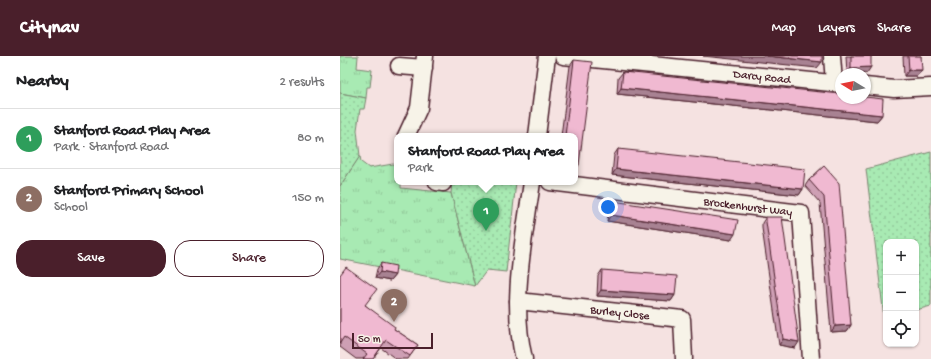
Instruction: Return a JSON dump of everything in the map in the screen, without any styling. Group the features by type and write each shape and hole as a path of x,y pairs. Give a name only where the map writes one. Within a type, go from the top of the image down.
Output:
{"street":[{"path":"537,133 547,56"},
{"name":"Darcy Road","path":"563,56 835,83"},
{"path":"832,56 835,72"},
{"path":"399,66 424,62 419,108 407,133"},
{"path":"871,87 894,89 931,87"},
{"path":"524,359 519,332 518,301 532,185"},
{"name":"Brockenhurst Way","path":"574,185 801,213 811,359"},
{"name":"Burley Close","path":"518,301 682,319 684,359"}],"green space":[{"path":"340,56 358,56 357,68 372,70 370,87 367,87 366,98 340,93"},
{"path":"340,93 366,98 364,109 360,109 357,130 360,156 340,186"},
{"path":"931,152 931,306 919,309 919,239 883,239 883,309 866,169"},
{"path":"360,156 361,162 369,168 394,164 394,185 401,185 401,188 451,193 475,286 340,259 340,186"},
{"path":"452,185 516,185 506,272 487,270 475,286 451,193"}],"building":[{"path":"767,56 822,56 822,62"},
{"path":"851,56 871,56 871,67 851,68"},
{"path":"908,56 921,56 922,70 909,70"},
{"path":"574,60 592,62 579,165 578,133 565,133"},
{"path":"623,72 835,93 835,104 871,104 871,98 883,99 882,115 621,88"},
{"path":"618,149 805,169 803,189 616,169"},
{"path":"824,166 839,183 851,325 835,326 824,197 809,180"},
{"path":"613,201 738,220 735,234 611,215"},
{"path":"766,217 782,217 799,342 783,339"},
{"path":"381,263 396,266 395,275 380,272"},
{"path":"346,267 377,289 365,305 395,327 394,329 418,345 410,356 386,340 373,359 363,359 367,354 344,337 340,343 340,275"},
{"path":"602,270 677,276 675,295 601,290"}],"place":[{"name":"Stanford Road Play Area","path":"486,231"},
{"name":"Stanford Primary School","path":"394,322"}]}
